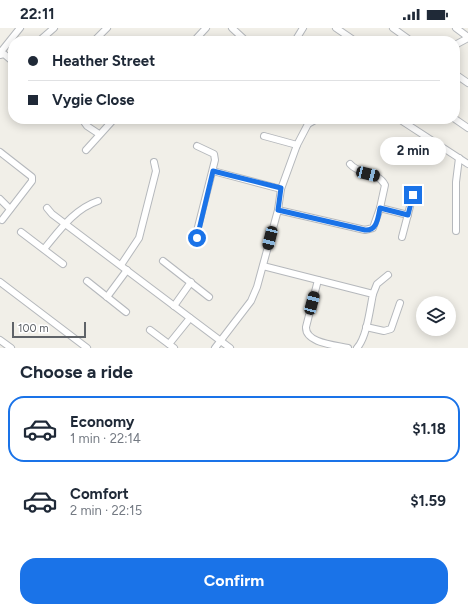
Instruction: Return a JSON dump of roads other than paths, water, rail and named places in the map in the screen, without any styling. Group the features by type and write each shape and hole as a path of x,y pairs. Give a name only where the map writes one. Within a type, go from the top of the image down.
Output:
{"street":[{"path":"14,36 20,28"},
{"path":"45,36 54,28"},
{"path":"99,36 107,28"},
{"path":"199,36 206,28"},
{"path":"232,28 241,36"},
{"path":"336,28 348,36"},
{"path":"393,28 404,36"},
{"path":"456,28 468,38"},
{"path":"0,54 8,44"},
{"path":"86,124 99,134"},
{"path":"86,150 109,124"},
{"path":"215,348 251,300 257,287 264,266 278,210 281,188 305,124"},
{"path":"407,124 468,164"},
{"path":"264,136 297,145"},
{"path":"197,146 214,154 215,160 197,232 197,244"},
{"path":"0,152 32,177 32,181 2,220"},
{"path":"456,231 456,182 459,158"},
{"path":"121,265 139,238 156,171 154,162"},
{"path":"278,210 368,230 376,226 385,187 383,180 376,176 358,171 350,164"},
{"path":"213,171 281,188"},
{"path":"402,237 413,195"},
{"path":"0,199 10,209"},
{"path":"44,249 65,223 85,206 98,201"},
{"path":"47,208 52,214 230,348"},
{"path":"380,208 408,215"},
{"path":"21,232 63,264"},
{"path":"163,261 210,297"},
{"path":"264,266 373,294"},
{"path":"107,296 127,270"},
{"path":"358,348 366,327 373,294 377,284 388,275"},
{"path":"318,280 306,327 306,333 312,339 348,348"},
{"path":"87,281 126,312"},
{"path":"0,282 87,348"},
{"path":"174,306 191,282"},
{"path":"366,327 384,331 391,329 400,303"},
{"path":"150,330 171,346 190,318"},
{"path":"0,340 11,348"}]}
